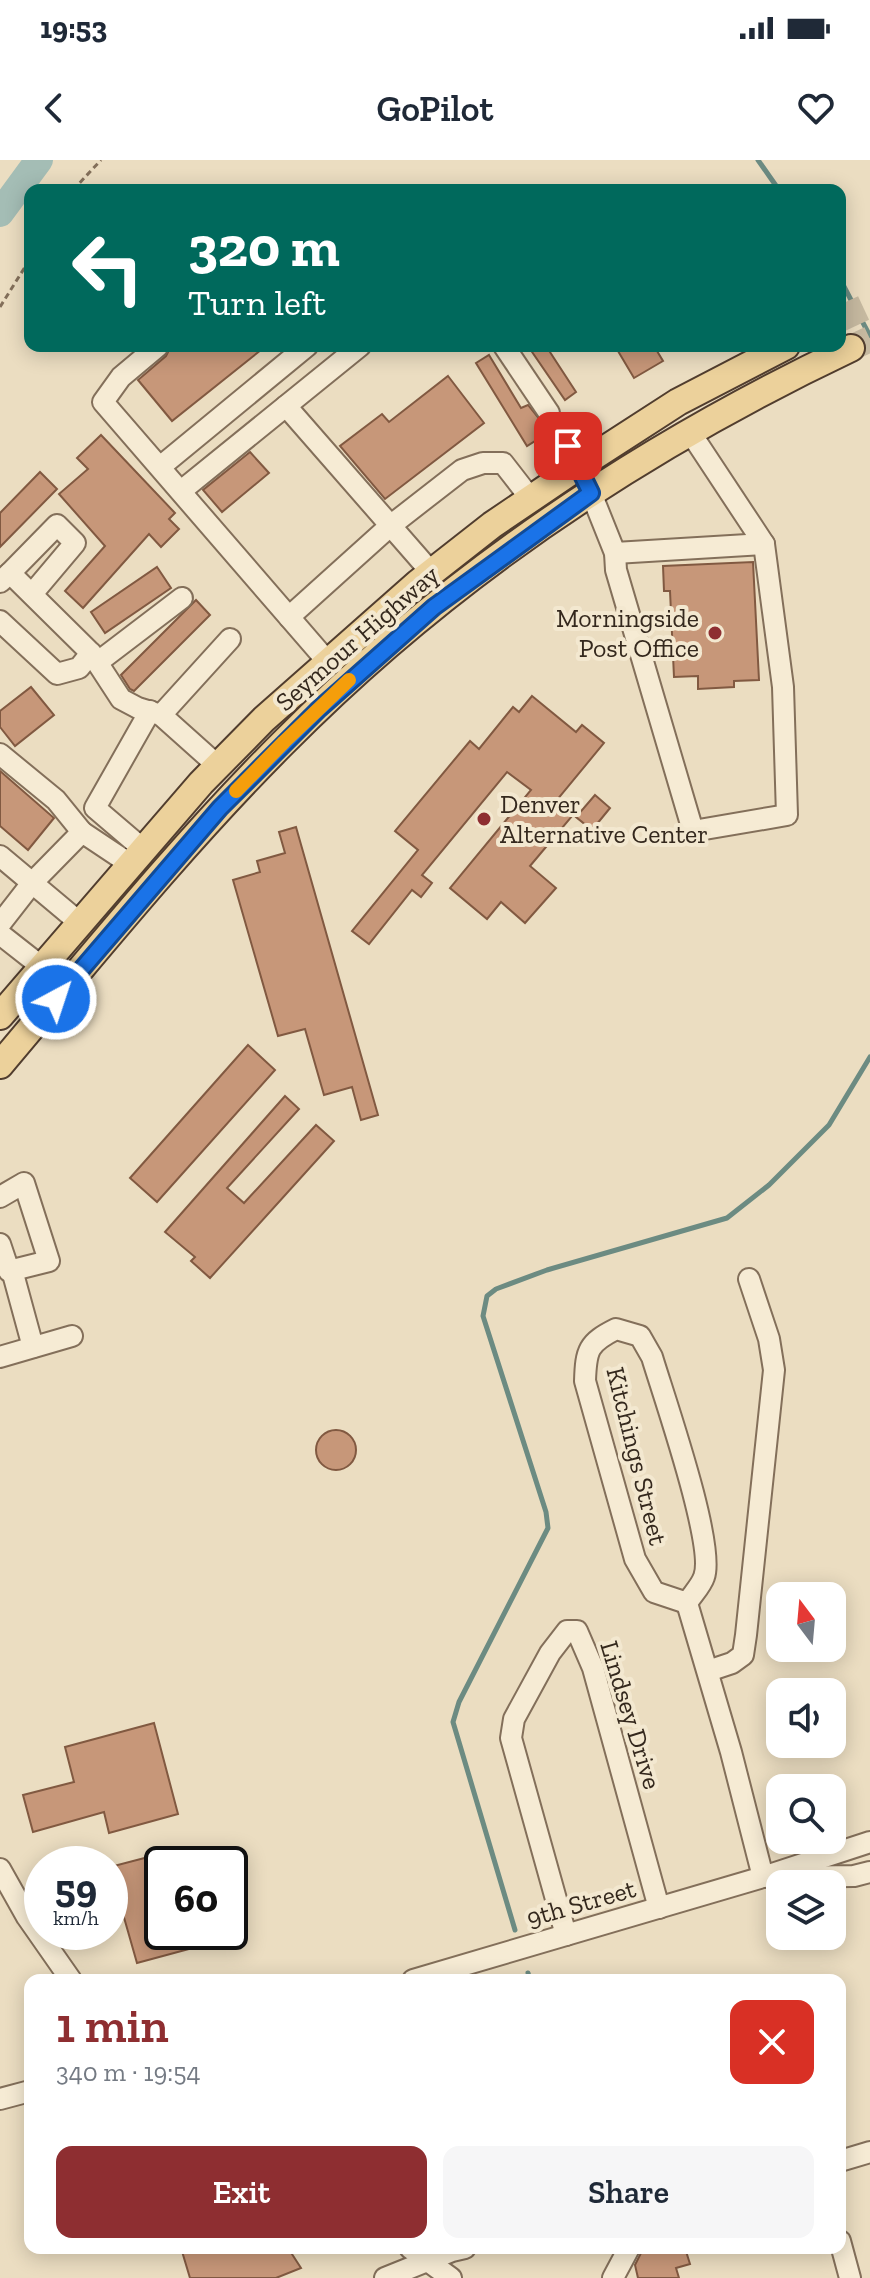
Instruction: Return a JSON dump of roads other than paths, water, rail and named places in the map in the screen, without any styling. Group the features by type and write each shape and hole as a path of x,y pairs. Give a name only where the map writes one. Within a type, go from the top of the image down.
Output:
{"main road":[{"name":"Seymour Highway","path":"846,350 851,348"},
{"name":"Seymour Highway","path":"0,1016 218,766 327,661 431,572 531,499 678,402 774,352"},
{"name":"Seymour Highway","path":"0,1065 220,808 299,727 380,653 483,569 591,493 690,432 843,352"},
{"path":"678,402 690,432"},
{"path":"579,466 591,493"},
{"path":"462,548 483,569"},
{"path":"278,706 299,727"},
{"path":"106,892 131,910"}],"street":[{"path":"151,352 121,377 103,402 327,661"},
{"path":"160,467 300,352"},
{"path":"181,491 353,352"},
{"path":"508,352 579,466"},
{"path":"286,406 431,572"},
{"path":"591,493 615,553 616,570 693,831 787,815 783,687 764,544 690,432"},
{"path":"289,617 390,526 462,470 483,463 503,463 531,499"},
{"path":"32,594 75,543 57,525 5,578 32,594 95,658 121,699 155,713 218,766"},
{"path":"615,553 764,544"},
{"path":"0,621 57,674 79,668 182,598"},
{"path":"137,857 95,808 155,713 230,639"},
{"path":"0,754 56,800 82,832 137,857"},
{"path":"42,967 2,938 32,883 82,832"},
{"path":"0,856 80,923"},
{"path":"0,1197 24,1183 49,1261 9,1271 0,1244"},
{"path":"12,1270 33,1347"},
{"path":"708,1671 732,1663 743,1655 774,1370 769,1339 749,1279"},
{"name":"Kitchings Street","path":"616,1329 640,1336 652,1357 700,1520 707,1558 704,1578 687,1603 654,1592 635,1559 585,1381 586,1357 595,1340 616,1329"},
{"path":"0,1357 72,1336"},
{"path":"687,1603 731,1752 763,1877"},
{"name":"Lindsey Drive","path":"566,1935 511,1738 514,1719 550,1653 567,1631 577,1631 593,1668 659,1908"},
{"name":"9th Street","path":"433,1974 763,1877 870,1842"},
{"path":"0,1869 34,1928 67,1974"},
{"name":"9th Street","path":"763,1877 854,1876 870,1872"},
{"path":"0,2099 24,2093"},
{"path":"846,2159 870,2152"},
{"path":"418,2254 451,2278"},
{"path":"385,2278 446,2254"},
{"path":"613,2278 626,2254"},
{"path":"844,2254 850,2278"}],"waterway":[{"path":"0,213 39,160"},
{"path":"758,160 775,184"},
{"path":"846,290 870,336"},
{"path":"515,1930 453,1722 459,1702 548,1528 546,1512 483,1316 487,1296 496,1289 547,1270 727,1218 769,1185 829,1125 870,1057"}],"tunnel":[{"path":"846,316 870,305"},
{"path":"851,348 870,339"}],"place":[{"name":"Morningside Post Office","path":"715,633"},
{"name":"Denver Alternative Center","path":"484,819"}]}
